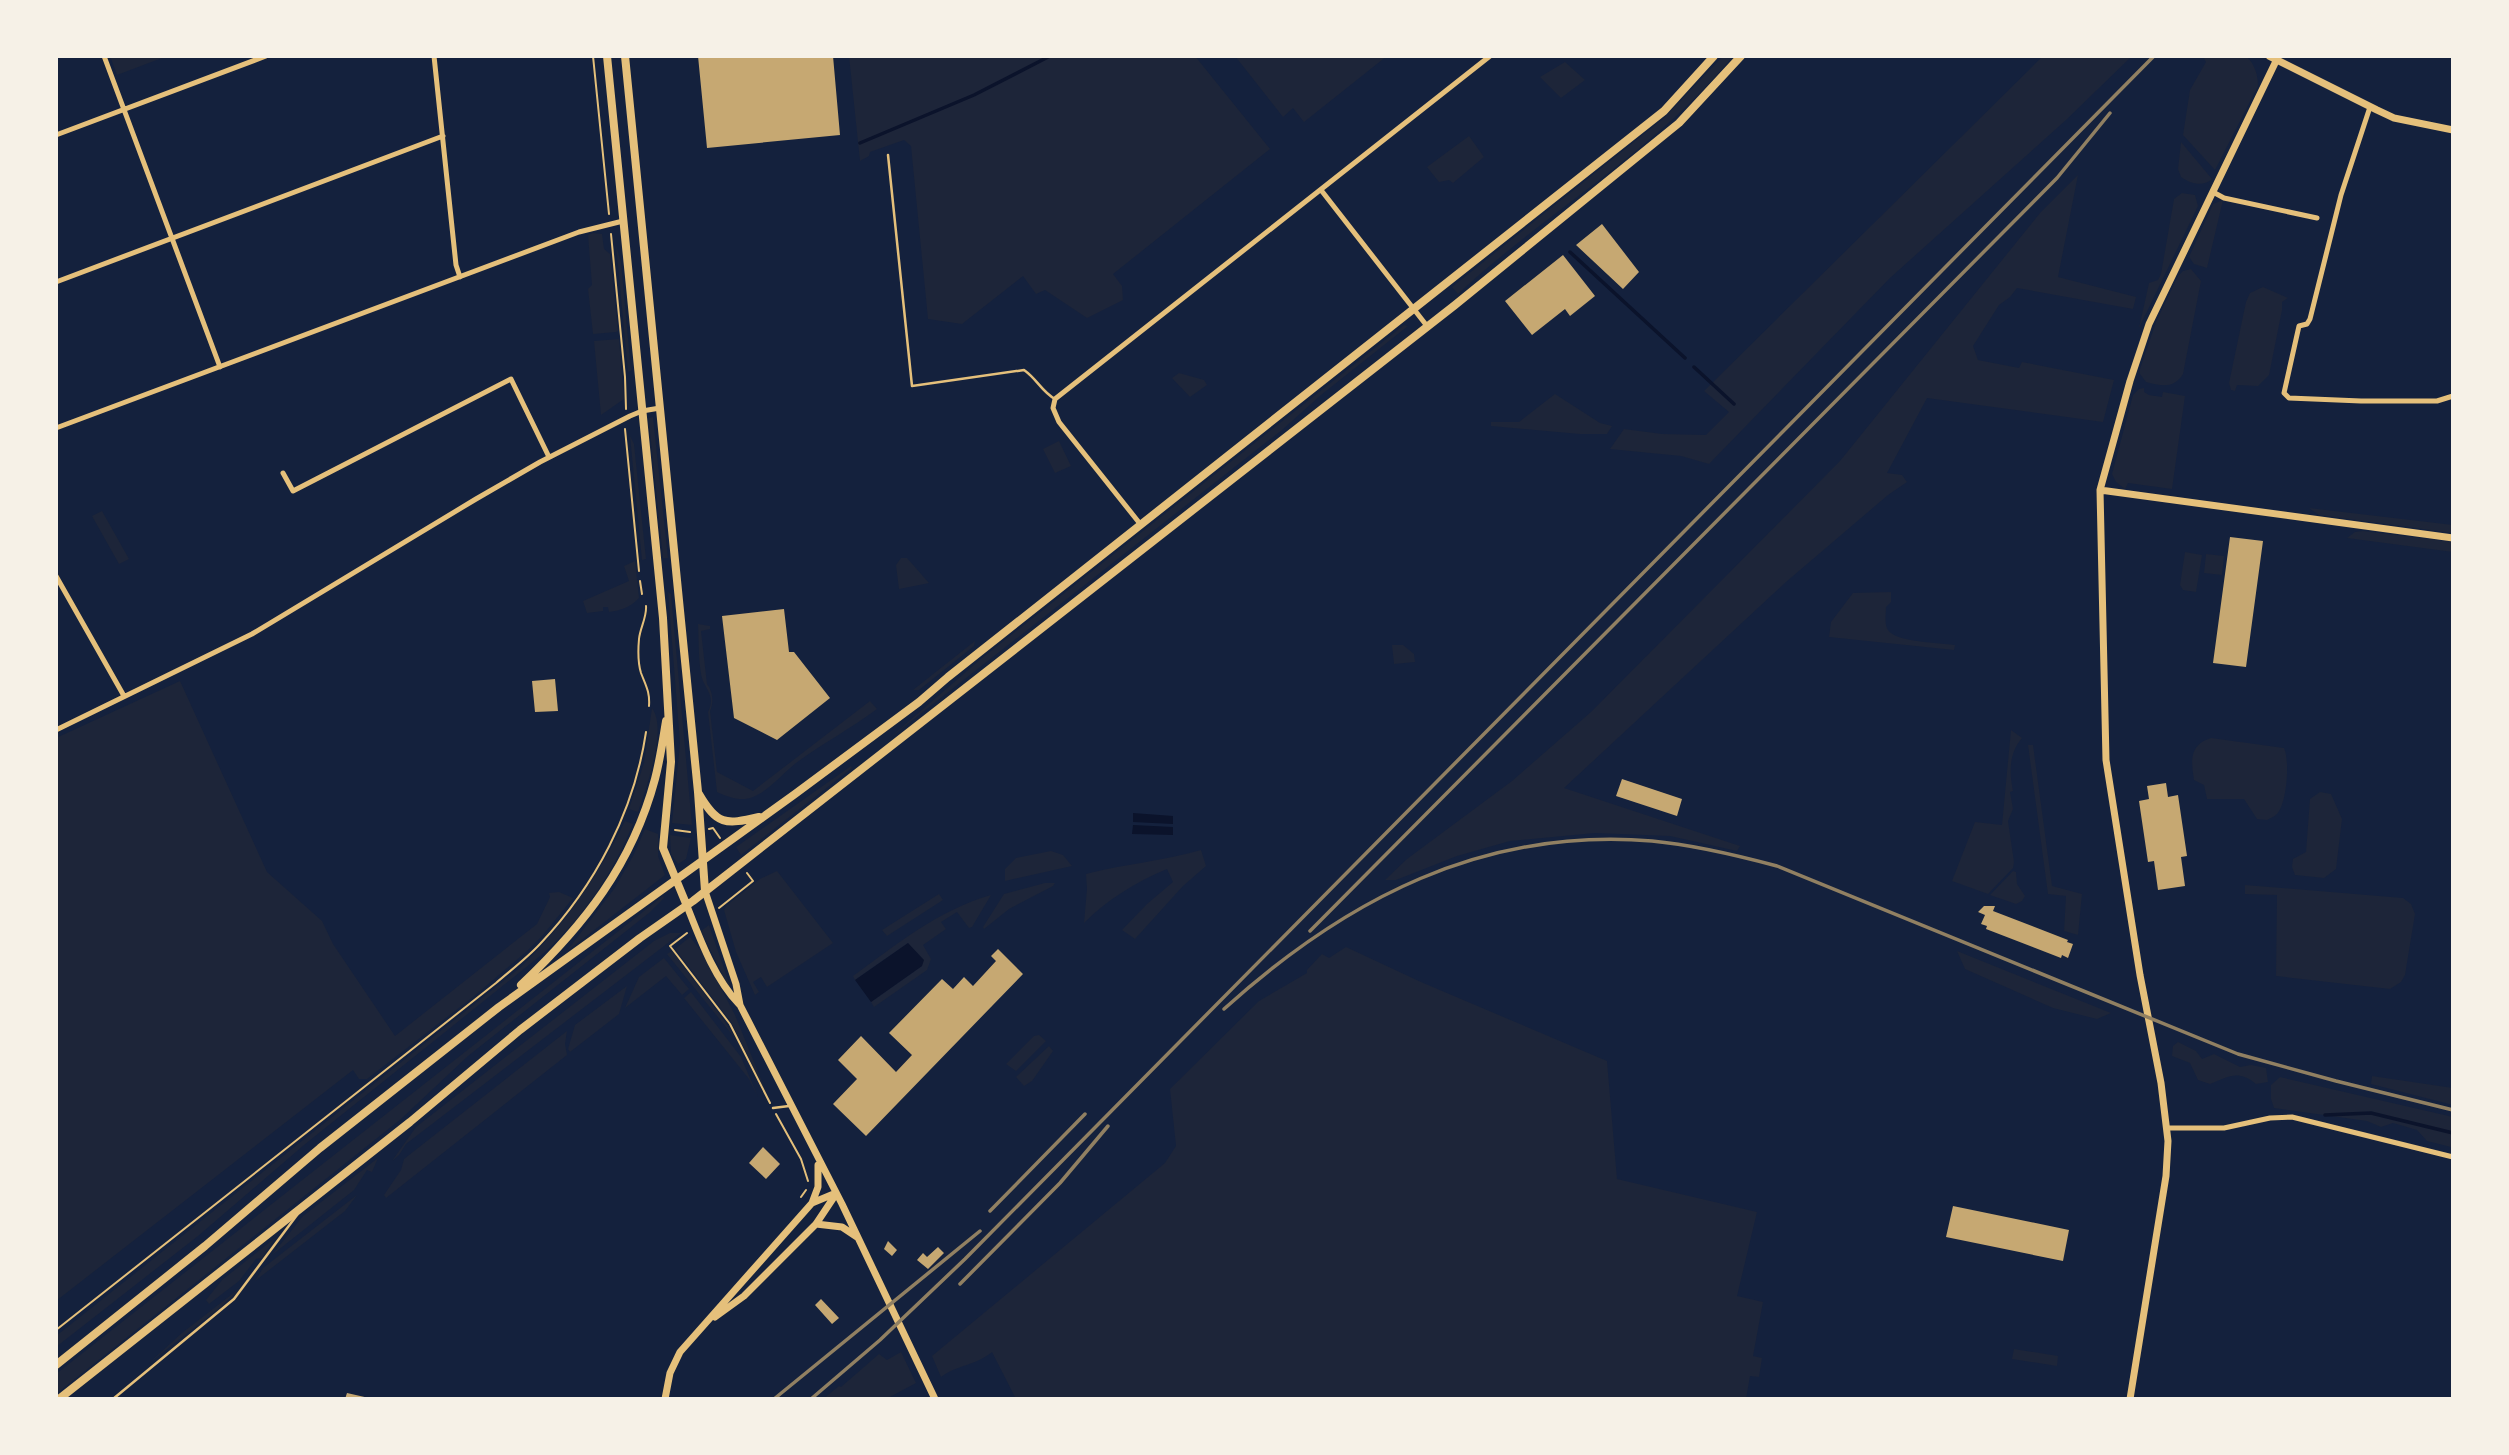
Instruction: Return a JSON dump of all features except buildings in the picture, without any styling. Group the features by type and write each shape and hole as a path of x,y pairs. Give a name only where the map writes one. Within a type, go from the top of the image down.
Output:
{"main road":[{"path":"607,56 663,618 671,762 663,848 687,906"},
{"path":"625,56 698,792 705,891"},
{"path":"56,1364 205,1246 320,1148 499,1007 919,702 1664,111 1714,56"},
{"path":"59,1399 520,1030 640,938 687,906 1427,326 1679,123 1741,56"},
{"path":"499,1007 582,923 626,856 655,780 668,711"},
{"path":"698,792 710,812 724,821 734,823 765,816"}],"street":[{"path":"104,56 220,367"},
{"path":"56,135 266,56"},
{"path":"434,56 456,265 460,277"},
{"path":"1141,525 1059,422 1054,408 1055,399 1490,56"},
{"path":"2130,1399 2166,1176 2167,1128 2106,760 2100,490 2149,324 2275,57 2395,118 2453,130"},
{"path":"2370,107 2341,195 2310,319 2307,324 2299,326 2284,394 2289,398 2361,401 2437,401 2453,396"},
{"path":"56,282 443,136"},
{"path":"1321,190 1427,326"},
{"path":"2213,192 2224,198 2317,218"},
{"path":"56,428 579,232 623,220"},
{"path":"283,472 293,491 511,379 550,457"},
{"path":"56,730 252,634 429,526 550,457 642,411 660,408"},
{"path":"2100,490 2453,538"},
{"path":"56,576 124,696"},
{"path":"705,891 736,984 740,1005"},
{"path":"687,906 717,974 740,1005 793,1107 935,1399"},
{"path":"2167,1128 2210,1129 2270,1118 2292,1117 2453,1157"},
{"path":"813,1203 820,1175 818,1161"},
{"path":"665,1399 665,1388 680,1352 813,1203 836,1193"},
{"path":"707,1324 744,1296 816,1224 836,1193"},
{"path":"816,1224 842,1227 859,1239"}],"lane":[{"path":"888,155 912,386 1024,370 1046,395 1055,399"},
{"path":"773,1108 780,1105 793,1107"},
{"path":"113,1399 234,1299 304,1205"}],"path":[{"path":"593,56 609,212"},
{"path":"611,238 626,405"},
{"path":"625,433 639,571"},
{"path":"640,581 642,594"},
{"path":"646,606 639,637 639,651 641,673 650,691 649,706"},
{"path":"56,1330 486,991 540,945 588,883 607,852 625,815 638,774 646,732"},
{"path":"713,828 719,836"},
{"path":"670,829 691,832"},
{"path":"722,906 753,881 744,870"},
{"path":"686,934 670,946 730,1024 767,1099"},
{"path":"778,1116 806,1170 808,1185 801,1197"}],"shaded area":[{"path":"110,56 161,56 162,58 117,75"},
{"path":"849,56 1195,56 1270,149 1113,274 1122,286 1123,300 1087,318 1045,290 1036,294 1023,276 962,324 928,319 911,146 904,140 870,152 869,156 860,161"},
{"path":"1235,56 1387,56 1304,122 1293,108 1283,117"},
{"path":"1723,56 1733,56 1670,122 1458,294 1452,287 1664,118"},
{"path":"2043,56 2132,56 2066,120 1890,278 1709,464 1681,456 1610,449 1624,429 1662,434 1706,435 1729,412 1704,391"},
{"path":"2203,56 2247,57 2254,67 2258,82 2215,170 2183,135 2190,90 2206,62"},
{"path":"1565,62 1585,80 1561,98 1540,77"},
{"path":"1469,136 1484,157 1453,183 1449,180 1439,182 1427,167"},
{"path":"2181,142 2212,179 2197,184 2181,177 2178,169"},
{"path":"2078,175 2058,277 2136,297 2133,309 2017,288 1999,305 1973,346 1978,360 2019,368 2022,362 2114,380 2103,422 1927,398 1887,473 1902,475 1907,482 1786,582 1564,788 1740,846 1737,851 1670,836 1595,833 1510,841 1457,856 1396,880 1385,880 1407,859 1512,781 1591,712 1840,461 2040,213"},
{"path":"2182,193 2195,195 2198,206 2139,328 2149,283 2158,280 2161,274 2174,199"},
{"path":"2223,200 2207,268 2194,264 2189,257 2213,204"},
{"path":"602,234 604,249 610,254 616,332 593,334 588,289 592,285 588,235"},
{"path":"616,245 621,262 631,371 628,372"},
{"path":"2191,269 2201,281 2183,374 2171,384 2146,382 2140,369 2156,322 2178,276"},
{"path":"2263,287 2288,298 2282,302 2269,375 2258,386 2237,385 2235,391 2231,390 2229,383 2246,302 2250,293"},
{"path":"1404,325 1408,326 1321,395 1282,430 886,741 982,658"},
{"path":"619,339 624,399 601,415 594,341"},
{"path":"1179,373 1204,380 1207,385 1190,397 1172,378"},
{"path":"2144,388 2144,392 2149,395 2162,397 2163,392 2185,396 2172,489 2128,483 2125,489 2116,482 2112,474 2133,395"},
{"path":"1555,394 1600,423 1612,426 1607,434 1491,426 1491,422 1519,422"},
{"path":"653,417 668,558 663,558 649,418"},
{"path":"630,436 634,444 646,559 642,560"},
{"path":"1059,441 1071,466 1055,473 1043,449"},
{"path":"2309,508 2453,525 2453,533 2319,515"},
{"path":"102,511 129,559 119,564 92,516"},
{"path":"2355,532 2453,542 2453,552 2347,538"},
{"path":"2185,552 2202,555 2196,592 2183,590 2180,585"},
{"path":"2206,554 2224,556 2222,575 2204,573"},
{"path":"901,558 907,558 929,583 899,589 896,565"},
{"path":"635,561 639,598 622,609 609,612 608,607 603,607 603,611 587,613 583,601 629,581 624,566"},
{"path":"668,592 671,594 692,825 672,823 680,743"},
{"path":"1891,592 1891,602 1886,607 1886,619 1887,628 1892,634 1929,643 1955,645 1954,650 1829,637 1831,622 1853,593"},
{"path":"698,624 710,626 710,629 701,631 707,684 712,697 710,711 717,772 753,791 870,701 877,709 796,763 759,794 739,799 717,792 708,712 711,699 701,675"},
{"path":"975,641 974,646 919,690 913,690"},
{"path":"1392,645 1403,645 1414,654 1415,662 1394,664"},
{"path":"180,681 267,872 322,921 333,944 395,1036 537,924 550,897 549,893 559,892 573,898 526,952 473,997 367,1079 359,1079 353,1070 56,1301 56,738"},
{"path":"652,708 658,730 657,744 638,812 629,809 644,763"},
{"path":"2011,730 2022,738 2012,756 2011,770 2013,791 2010,792 2013,809 2008,821 2014,862 2013,868 1988,894 1952,881 1975,822 2002,825"},
{"path":"2211,738 2284,748 2287,762 2286,782 2283,801 2276,815 2267,820 2257,819 2244,799 2207,799 2204,785 2194,780 2192,760 2195,749"},
{"path":"2028,745 2033,745 2052,886 2082,894 2078,935 2064,931 2066,896 2048,894"},
{"path":"851,766 852,768 741,855 736,847"},
{"path":"2320,792 2331,794 2342,819 2336,869 2324,878 2295,875 2293,859 2306,852 2310,799"},
{"path":"1133,813 1173,816 1173,824 1133,822"},
{"path":"625,821 633,824 607,877 585,909 545,952 304,1145 198,1236 56,1347 56,1336 521,967 552,934 579,898 604,861"},
{"path":"1133,825 1173,827 1173,835 1132,834"},
{"path":"645,829 658,834 658,856 665,875 566,952 614,889"},
{"path":"670,835 691,838 686,859 678,864 671,854"},
{"path":"1201,850 1206,866 1183,886 1135,939 1122,930 1173,882 1167,869 1123,892 1084,923 1086,874"},
{"path":"1051,851 1063,855 1072,866 1005,881 1005,869 1016,858"},
{"path":"777,871 833,943 767,987 761,977 753,982 759,992 755,995 736,952 724,910 760,879"},
{"path":"2013,871 2016,872 2017,884 2025,896 2022,901 2016,904 1990,895"},
{"path":"1045,883 1055,883 1009,909 984,929 1004,894"},
{"path":"2245,885 2403,898 2411,904 2415,914 2405,975 2401,982 2390,989 2276,976 2277,895 2245,894"},
{"path":"939,894 943,900 887,936 882,930"},
{"path":"991,895 972,927 969,928 957,912 941,922 946,929 923,945 931,959 927,970 874,1007 871,1002 922,966 908,943 855,980 853,976 935,919"},
{"path":"663,896 649,913 468,1056 401,1119 56,1394 56,1374"},
{"path":"709,925 730,986 729,988 701,931"},
{"path":"670,933 681,933 406,1144 392,1161 416,1127 654,941"},
{"path":"690,937 702,952 735,1015 767,1094 731,1022 675,949"},
{"path":"908,943 924,960 922,966 871,1002 855,980"},
{"path":"1346,947 1607,1061 1617,1179 1757,1212 1737,1296 1763,1302 1753,1356 1762,1358 1759,1377 1750,1376 1746,1399 1016,1399 992,1352 941,1377 932,1356 1165,1163 1176,1146 1170,1089 1259,1001 1307,973 1322,954 1329,958"},
{"path":"672,951 722,1017 738,1042 667,954"},
{"path":"1957,951 2111,1013 2097,1019 2053,1008 1965,969"},
{"path":"664,958 689,989 682,995 666,976 625,1008 639,977"},
{"path":"627,986 619,1014 570,1052 568,1049 575,1025"},
{"path":"691,992 741,1057 758,1097 749,1079 684,998"},
{"path":"567,1031 567,1055 386,1198 384,1195 401,1170 404,1159"},
{"path":"1039,1035 1046,1041 1016,1071 1006,1064 1034,1036"},
{"path":"2178,1042 2196,1051 2202,1059 2214,1054 2240,1067 2251,1065 2266,1068 2268,1082 2256,1084 2250,1079 2238,1076 2210,1084 2198,1080 2190,1063 2172,1056 2173,1046"},
{"path":"1049,1046 1053,1051 1032,1081 1024,1086 1016,1077"},
{"path":"2372,1076 2453,1088 2453,1105 2371,1084"},
{"path":"2280,1077 2453,1117 2453,1145 2451,1147 2427,1141 2417,1130 2393,1123 2381,1127 2367,1121 2274,1108 2271,1085"},
{"path":"378,1158 372,1172 367,1170 354,1190 272,1255 303,1216"},
{"path":"357,1195 345,1211 255,1281 263,1268"},
{"path":"275,1238 262,1258 256,1259 239,1281 209,1304 206,1300 222,1280"},
{"path":"240,1288 221,1307 148,1364 182,1333"},
{"path":"2014,1349 2058,1356 2057,1366 2012,1359"},
{"path":"901,1352 916,1383 886,1399 823,1399 879,1354 887,1360"}],"waterway":[{"path":"860,143 974,95 1050,56"},
{"path":"1570,252 1685,358"},
{"path":"1694,367 1734,404"},
{"path":"2325,1115 2371,1113 2453,1133"}],"railway":[{"path":"811,1399 880,1340 965,1259 2154,56"},
{"path":"1310,931 2057,178 2110,113"},
{"path":"1224,1009 1270,970 1319,934 1368,904 1420,878 1474,859 1531,846 1590,840 1652,841 1715,851 1777,866 2238,1054 2453,1110"},
{"path":"990,1211 1085,1114"},
{"path":"960,1284 1060,1183 1108,1126"},
{"path":"774,1399 980,1231"}]}
